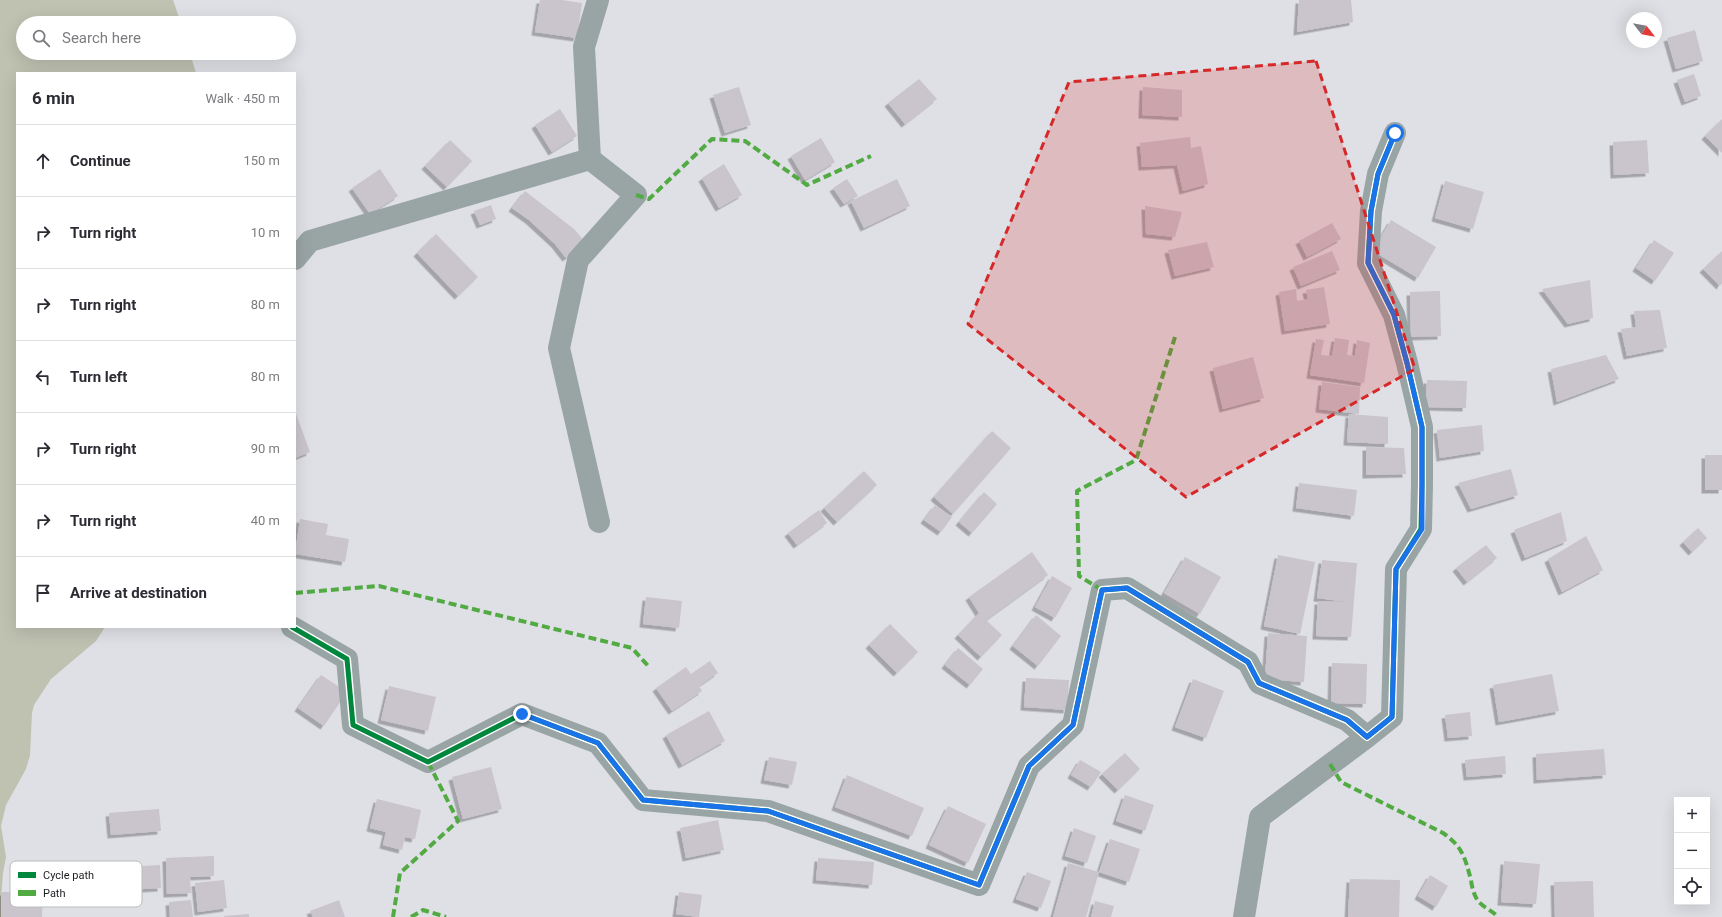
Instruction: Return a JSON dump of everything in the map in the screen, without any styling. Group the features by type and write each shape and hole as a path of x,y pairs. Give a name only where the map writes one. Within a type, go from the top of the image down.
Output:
{"street":[{"path":"598,0 584,47 590,159 636,195 578,260 559,348 599,522"},
{"path":"1244,917 1260,817 1392,717 1396,569 1422,529 1422,427 1394,315 1368,263 1371,211 1378,174 1395,133"},
{"path":"296,258 310,241 590,159"},
{"path":"294,628 347,659 353,725 428,762 522,714 598,743 643,800 768,811 979,885 1029,766 1073,725 1102,590 1127,588 1248,662 1259,683 1347,720 1367,737"}],"highlighted area":[{"path":"1316,61 1415,369 1186,497 968,324 1069,82"}],"green space":[{"path":"0,0 173,0 179,16 16,16 16,60 192,60 196,72 16,72 16,628 104,628 96,641 51,679 34,705 32,713 30,755 26,769 6,805 1,826 6,857 1,899 2,917 0,917"}],"building":[{"path":"540,0 562,0 582,3 577,38 535,32"},
{"path":"1299,0 1351,0 1353,22 1297,32"},
{"path":"1695,30 1703,61 1676,69 1667,38"},
{"path":"1694,74 1701,96 1685,102 1677,80"},
{"path":"919,79 937,99 905,124 888,103"},
{"path":"739,87 751,125 725,133 713,95"},
{"path":"1143,87 1182,90 1182,117 1142,115"},
{"path":"560,109 577,136 552,152 535,125"},
{"path":"1722,119 1722,153 1705,136"},
{"path":"1190,137 1191,148 1201,146 1208,184 1183,191 1177,165 1142,167 1140,143"},
{"path":"821,138 835,162 805,180 791,156"},
{"path":"450,140 472,161 447,187 425,166"},
{"path":"1647,140 1649,173 1614,175 1613,142"},
{"path":"724,164 742,195 719,208 702,178"},
{"path":"380,169 398,196 370,214 352,188"},
{"path":"847,179 858,196 844,204 833,188"},
{"path":"897,179 910,206 864,228 851,201"},
{"path":"1445,181 1484,192 1473,229 1435,218"},
{"path":"525,191 574,229 586,243 566,258 555,244 529,220 512,208"},
{"path":"491,205 496,219 480,225 474,211"},
{"path":"1145,206 1182,212 1175,237 1146,234"},
{"path":"1391,220 1436,247 1418,278 1373,251"},
{"path":"1332,223 1341,239 1307,257 1299,241"},
{"path":"436,234 478,277 458,296 417,253"},
{"path":"1654,240 1674,253 1655,281 1636,268"},
{"path":"1207,242 1214,267 1175,276 1168,250"},
{"path":"1332,251 1340,270 1301,286 1293,267"},
{"path":"1722,251 1722,283 1720,286 1703,269"},
{"path":"1590,280 1593,318 1568,324 1542,289"},
{"path":"1324,287 1330,324 1285,331 1279,292 1296,289 1297,301 1308,299 1306,290"},
{"path":"1440,291 1441,336 1411,337 1410,292"},
{"path":"1660,310 1667,348 1627,356 1621,329 1636,327 1634,311"},
{"path":"1335,338 1349,340 1347,355 1355,356 1357,340 1370,343 1364,383 1310,375 1316,339 1324,340 1321,355 1332,356"},
{"path":"1606,355 1619,379 1557,402 1551,369"},
{"path":"1253,357 1264,398 1223,409 1213,368"},
{"path":"1427,380 1467,381 1466,408 1426,407"},
{"path":"1322,382 1360,387 1359,414 1319,409"},
{"path":"296,414 310,452 296,458"},
{"path":"1349,414 1388,417 1388,444 1347,442"},
{"path":"1482,425 1484,451 1440,458 1437,430"},
{"path":"992,431 1011,448 953,514 934,497"},
{"path":"1366,447 1404,448 1406,474 1366,475"},
{"path":"1705,455 1722,455 1722,490 1705,490"},
{"path":"1511,469 1518,495 1471,509 1458,483"},
{"path":"864,471 877,485 837,522 824,508"},
{"path":"1299,483 1357,490 1354,516 1296,508"},
{"path":"984,492 997,504 972,533 959,522"},
{"path":"935,505 952,517 941,532 924,520"},
{"path":"819,510 827,523 797,545 788,533"},
{"path":"1561,512 1567,541 1525,558 1514,530"},
{"path":"300,519 328,524 326,535 349,539 345,562 296,554"},
{"path":"1698,528 1707,538 1692,552 1683,542"},
{"path":"1586,536 1603,570 1562,592 1548,559"},
{"path":"1486,545 1497,558 1467,582 1456,568"},
{"path":"1032,552 1048,575 986,620 1002,635 981,657 958,635 979,613 969,597"},
{"path":"1278,555 1315,562 1300,634 1264,626"},
{"path":"1185,557 1221,577 1200,614 1164,593"},
{"path":"1322,560 1357,563 1351,637 1316,636 1318,601 1348,602 1317,598"},
{"path":"1052,576 1072,588 1055,618 1035,607"},
{"path":"646,597 682,601 679,628 643,624"},
{"path":"1036,615 1061,636 1038,666 1013,646"},
{"path":"890,624 918,652 897,673 869,645"},
{"path":"1268,633 1307,636 1304,682 1265,679"},
{"path":"958,648 983,669 970,685 945,665"},
{"path":"710,661 718,673 699,686 702,691 672,711 656,688 686,667 691,674"},
{"path":"1332,663 1367,664 1366,704 1331,703"},
{"path":"1552,674 1559,711 1499,722 1493,685"},
{"path":"321,675 347,692 324,726 298,708"},
{"path":"1026,678 1069,680 1067,710 1024,707"},
{"path":"1193,679 1224,691 1206,738 1175,727"},
{"path":"389,686 436,697 428,731 381,720"},
{"path":"709,711 725,741 682,765 666,735"},
{"path":"1470,712 1472,736 1448,738 1445,715"},
{"path":"1604,749 1606,775 1537,780 1536,754"},
{"path":"1125,753 1140,769 1118,790 1102,774"},
{"path":"1505,756 1506,774 1467,777 1465,760"},
{"path":"769,757 797,762 792,785 764,780"},
{"path":"1080,760 1101,772 1091,787 1071,775"},
{"path":"491,767 502,809 463,819 452,777"},
{"path":"847,775 924,808 912,836 835,807"},
{"path":"1125,795 1154,805 1145,831 1116,821"},
{"path":"377,799 421,810 415,839 405,837 402,850 383,845 386,832 370,828"},
{"path":"948,806 986,824 968,863 929,845"},
{"path":"159,809 161,831 111,835 109,813"},
{"path":"718,820 724,850 686,858 680,828"},
{"path":"1074,828 1096,836 1087,863 1065,856"},
{"path":"1110,839 1140,849 1129,882 1099,872"},
{"path":"214,856 214,876 190,877 191,893 167,894 166,858"},
{"path":"818,858 874,862 872,885 816,880"},
{"path":"1504,861 1540,864 1536,904 1501,902"},
{"path":"1068,863 1099,872 1086,917 1053,917"},
{"path":"160,865 161,888 142,889 142,866"},
{"path":"1027,872 1051,881 1041,908 1016,899"},
{"path":"1430,875 1448,886 1436,907 1418,896"},
{"path":"1350,879 1400,880 1399,917 1348,917"},
{"path":"224,880 227,908 198,912 195,883"},
{"path":"1593,881 1594,917 1555,917 1554,882"},
{"path":"1,892 10,892 10,907 42,907 42,917 1,917"},
{"path":"679,892 702,895 699,917 676,914"},
{"path":"191,900 193,917 170,917 169,902"},
{"path":"339,900 345,917 313,917 310,911"},
{"path":"1095,901 1114,906 1111,917 1091,917"},
{"path":"249,914 249,917 224,917 224,916"}],"marked path":[{"path":"636,195 649,199 712,139 745,141 807,185 871,156"},
{"path":"1102,590 1079,576 1077,491 1136,460 1175,337"},
{"path":"296,593 379,586 632,648 650,668"},
{"path":"393,917 400,873 458,821 428,762"},
{"path":"1330,764 1341,782 1443,833 1450,838 1459,848 1465,859 1473,891 1478,901 1498,917"},
{"path":"411,917 423,910 446,917"}],"cycle path":[{"path":"294,628 347,659 353,725 428,762 522,714 598,743 643,800 768,811 979,885 1029,766 1073,725 1102,590 1127,588 1248,662 1259,683 1347,720 1367,737 1392,717 1396,569 1421,529 1422,427 1394,315 1368,263 1371,211 1378,174 1395,133"}],"route":[{"path":"522,714 598,743 643,800 768,811 979,885 1029,766 1073,725 1102,590 1127,588 1248,662 1259,683 1347,720 1367,737 1392,717 1396,569 1422,529 1422,427 1394,315 1368,263 1371,211 1378,174 1395,133"}]}
